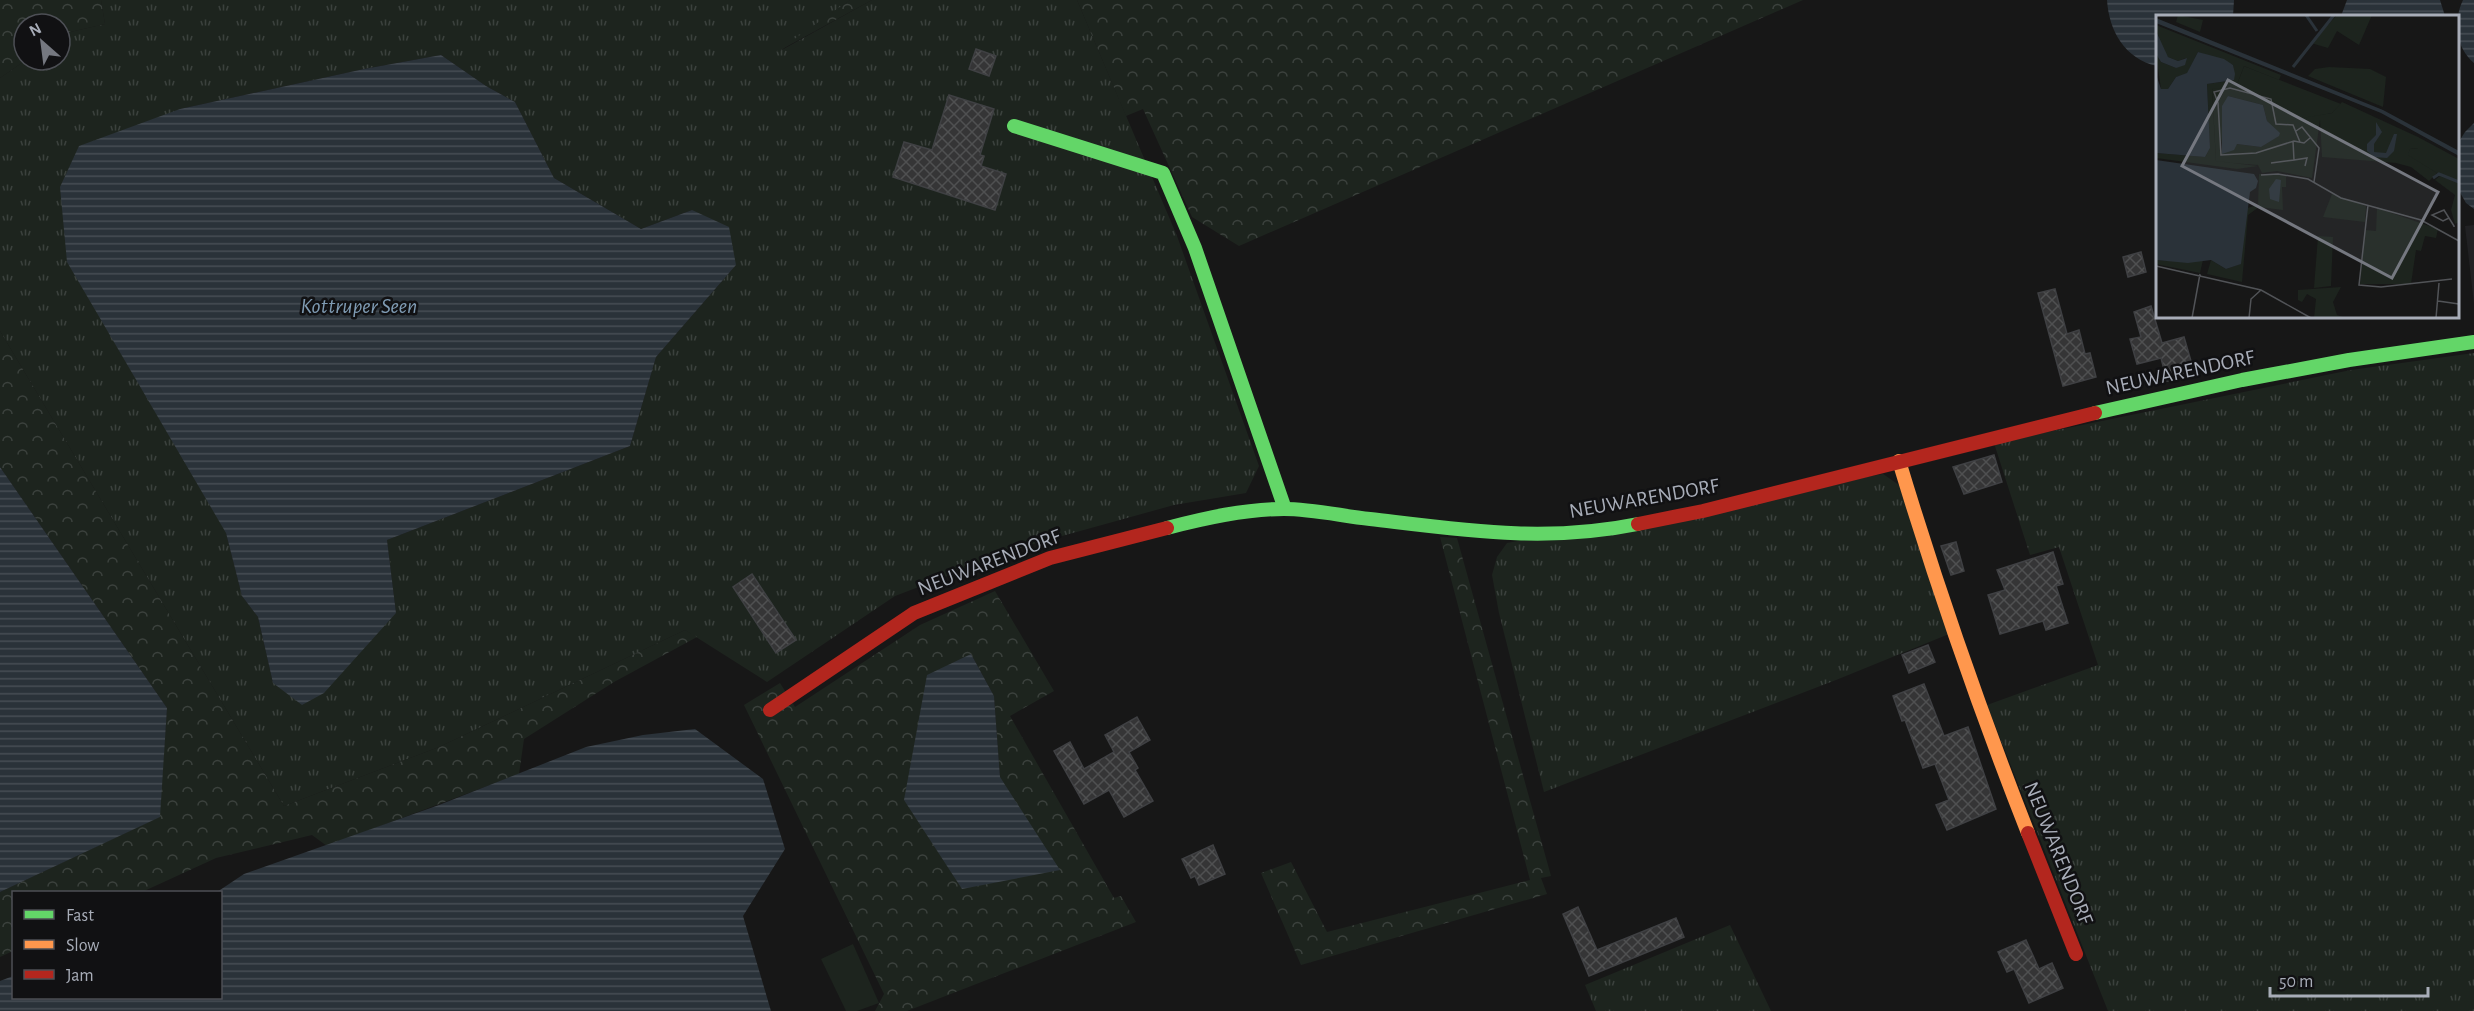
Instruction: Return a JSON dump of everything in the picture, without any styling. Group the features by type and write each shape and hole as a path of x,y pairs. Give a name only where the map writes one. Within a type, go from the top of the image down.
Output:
{"street":[{"path":"1014,126 1163,174 1195,248 1285,509"},
{"name":"NEUWARENDORF","path":"770,710 914,613 1050,558 1215,516 1285,509 1487,533 1551,535 1608,530 1703,511 2061,420 2242,380 2349,360 2474,342"},
{"name":"NEUWARENDORF","path":"1899,461 1922,536 1996,750 2076,954"}],"shaded area":[{"path":"2474,225 2474,304 2465,226"}],"green space":[{"path":"0,0 101,0 105,24 72,32 72,12 12,12 12,70 0,78"},
{"path":"101,0 850,0 780,51 872,0 1077,0 1177,236 1259,466 1246,493 1174,505 1026,546 895,596 767,682 685,630 439,747 284,806 0,331 0,78 12,70 12,72 72,72 72,32 105,24","holes":["441,55 486,86 515,102 554,178 641,229 692,210 736,265 656,357 630,446 387,540 396,613 273,683 258,617 242,596 226,533 180,109 364,69"]},
{"path":"850,0 872,0 773,54"},
{"path":"1077,0 1803,0 1239,246 1192,217 1143,109 1126,116"},
{"path":"0,331 284,806 439,747 685,630 697,637 614,682 524,739 519,774 327,846 312,835 216,858 144,891 12,891 12,951 0,957 0,892 159,817 167,708 0,467"},
{"path":"2474,353 2474,1011 2108,1011 1987,705 2098,665 2059,547 2030,555 1994,443 2351,370"},
{"path":"1883,474 1899,485 1949,634 1544,792 1499,613 1492,575 1497,557 1507,543"},
{"path":"1440,537 1457,538 1551,876 1541,878 1547,894 1301,965 1261,873 1291,862 1327,932 1530,880"},
{"path":"995,591 1054,691 1010,716 1114,898 1121,896 1136,922 907,1011 875,1011 884,994 744,705 780,683 795,707 920,625","holes":["971,654 994,696 1000,777"]},
{"path":"1730,925 1771,1011 1596,1011 1585,985"},
{"path":"853,944 879,1003 857,1011 846,1011 821,959"}],"water":[{"path":"2107,0 2234,0 2233,15 2156,15 2156,66 2136,57 2128,50 2115,33"},
{"path":"2347,0 2440,0 2445,15 2341,15"},
{"path":"2463,0 2474,0 2474,63 2460,42 2460,8"},
{"name":"Kottruper Seen","path":"441,55 486,86 515,102 554,178 641,229 692,210 729,227 736,265 656,357 630,446 387,540 396,613 324,693 302,705 273,683 258,617 242,596 226,533 67,262 60,187 79,146 180,109 364,69"},
{"path":"2474,123 2474,209 2466,203 2459,191 2459,141"},
{"path":"0,467 167,708 160,817 0,892"},
{"path":"971,654 994,696 1000,777 1060,870 962,889 904,800 927,675"},
{"path":"695,729 763,779 785,849 743,916 771,1011 0,1011 0,981 12,976 12,999 222,999 222,891 218,891 244,874 439,805 586,747 643,735"}],"building":[{"path":"976,49 996,56 989,76 969,69"},
{"path":"949,95 994,109 980,155 984,156 981,166 1006,174 995,210 893,177 904,142 932,150"},
{"path":"2141,252 2146,272 2128,277 2123,257"},
{"path":"2055,289 2067,334 2079,330 2085,354 2090,353 2096,377 2063,386 2038,293"},
{"path":"2151,306 2162,343 2184,337 2195,375 2167,381 2161,358 2137,364 2130,339 2141,337 2134,312"},
{"path":"1994,455 2002,482 1964,494 1953,467"},
{"path":"1956,542 1964,571 1951,575 1941,546"},
{"path":"2053,552 2063,584 2056,586 2068,623 2046,630 2043,621 2000,634 1988,595 2005,590 1997,570"},
{"path":"752,574 796,640 776,653 733,587"},
{"path":"1928,645 1935,662 1909,673 1902,655"},
{"path":"1924,684 1944,736 1968,727 1996,809 1947,830 1936,805 1949,800 1935,764 1923,768 1905,720 1902,721 1893,696"},
{"path":"1137,717 1150,740 1129,752 1138,768 1135,770 1153,801 1124,817 1109,790 1084,804 1054,751 1070,742 1084,769 1114,752 1105,735"},
{"path":"1213,845 1225,874 1199,885 1195,876 1191,878 1182,859"},
{"path":"1578,907 1597,950 1676,918 1684,937 1589,976 1563,914"},
{"path":"2026,940 2039,969 2052,963 2063,988 2029,1003 2014,969 2007,972 1998,952"}],"traffic: fast":[{"path":"1014,126 1163,173 1195,248 1285,509"},
{"path":"2095,413 2242,380 2349,360 2474,342"},
{"path":"1167,528 1225,515 1284,509 1504,533 1570,533 1638,524"}],"traffic: slow":[{"path":"1899,461 1960,648 2028,833"}],"traffic: jam":[{"path":"1638,524 1703,511 2095,413"},
{"path":"770,710 914,613 1050,558 1167,528"},
{"path":"2028,833 2076,954"}]}
